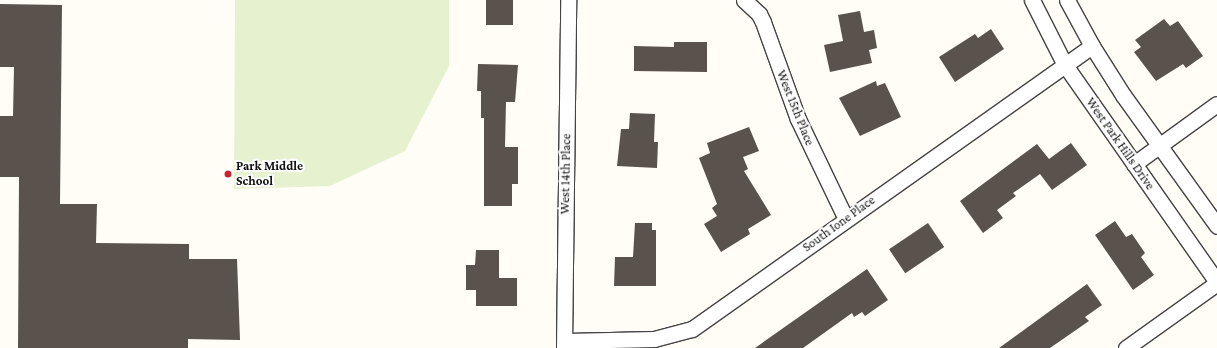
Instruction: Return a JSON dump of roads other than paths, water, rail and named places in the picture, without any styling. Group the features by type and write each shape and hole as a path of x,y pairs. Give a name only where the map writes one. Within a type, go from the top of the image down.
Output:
{"street":[{"name":"West 14th Place","path":"565,345 568,0"},
{"name":"West 15th Place","path":"744,0 751,5 763,22 798,119 846,219"},
{"name":"West Park Hills Drive","path":"1032,0 1065,65 1217,282"},
{"path":"1067,0 1092,46 1159,145 1217,226"},
{"name":"South Ione Place","path":"565,345 654,339 692,329 1092,46"},
{"path":"1134,164 1217,104"},
{"path":"1126,348 1217,282"}],"place":[{"name":"Park Middle School","path":"228,174"}]}
